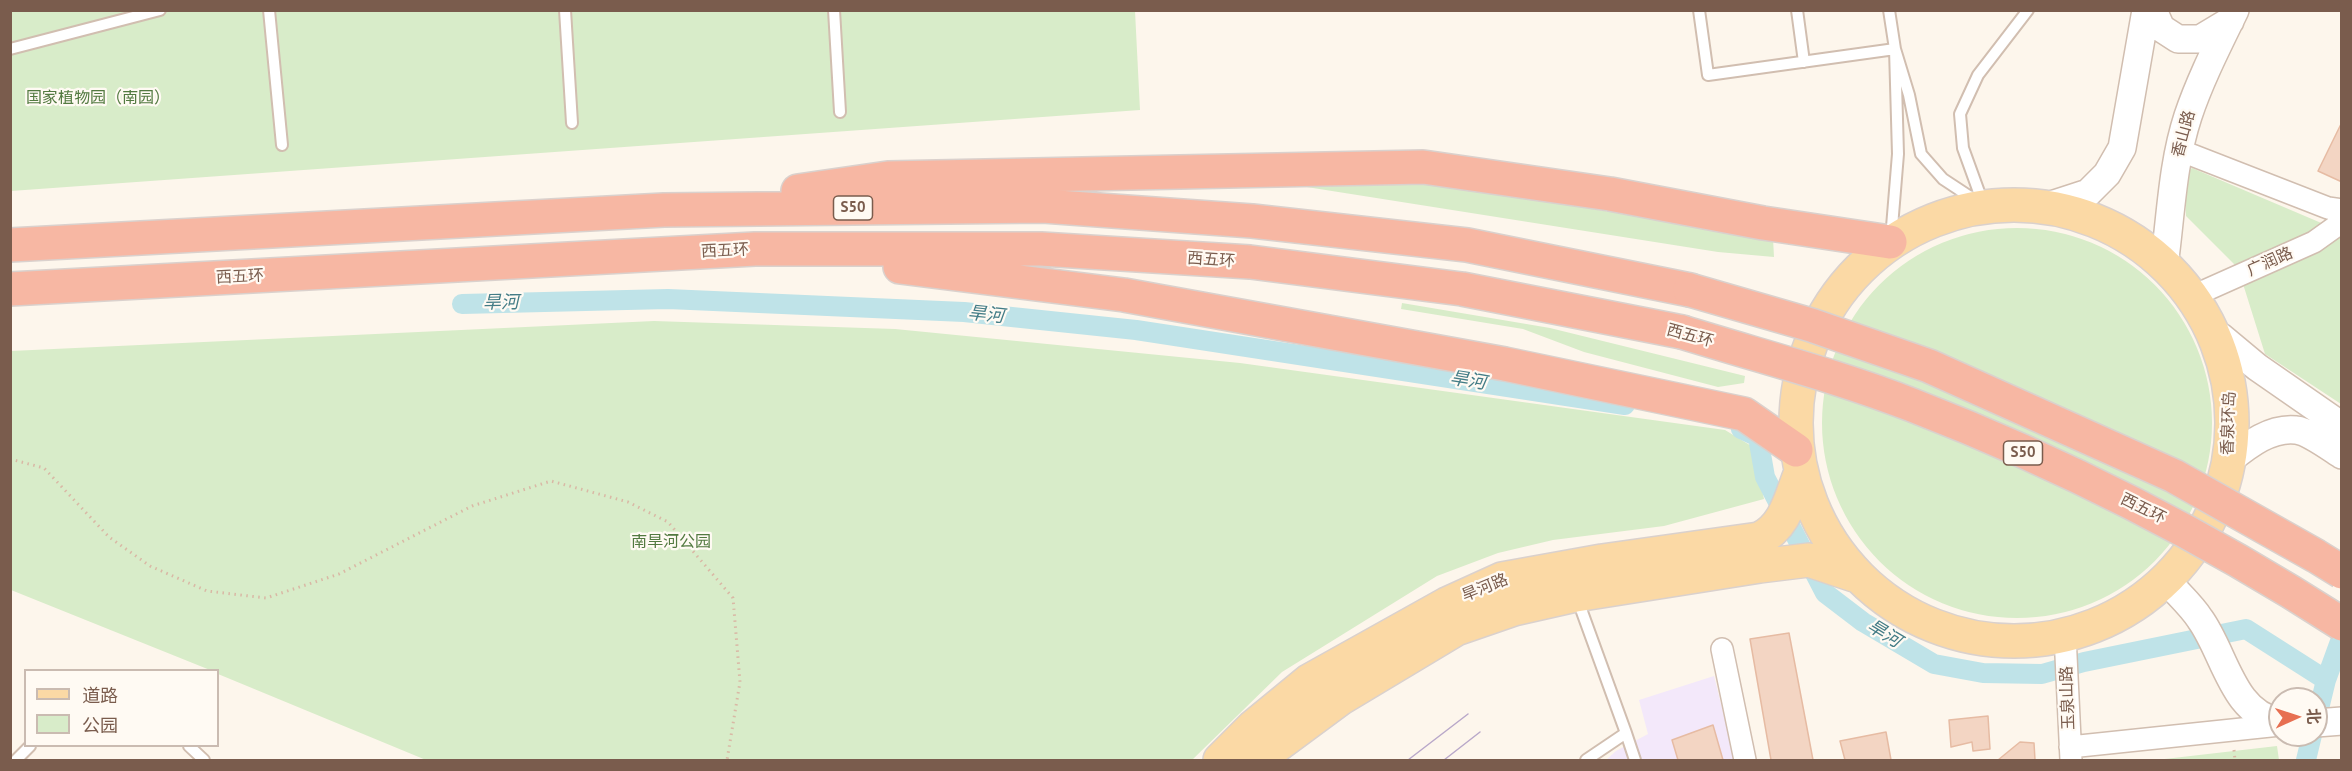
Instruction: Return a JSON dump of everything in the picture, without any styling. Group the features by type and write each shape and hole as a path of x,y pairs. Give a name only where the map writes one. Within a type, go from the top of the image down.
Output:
{"highway":[{"path":"664,210 888,178 1424,167 1610,194 1763,223 1890,242"},
{"name":"S50","path":"10,245 664,210 1043,206 1252,221 1467,245 1690,290 1811,325 1929,366 2174,476 2342,572"},
{"path":"755,249 1124,295 1505,364 1744,414 1797,464"},
{"name":"西五环","path":"10,289 755,249 1041,249 1250,262 1462,289 1682,332 1912,405 2031,456 2158,516 2297,595 2342,624"}],"main road":[{"name":"香泉环岛","path":"1984,206 2045,207 2103,224 2164,266 2193,296 2221,337 2230,376 2232,405 2228,460 2207,524 2166,580 2118,616 2066,641 1966,638 1894,608 1854,575 1827,538 1797,464 1806,352 1855,271 1890,242 1919,225 1984,206"},
{"name":"旱河路","path":"1220,760 1253,727 1310,681 1447,604 1502,579 1602,561 1759,539 1766,536 1784,518 1797,464"},
{"name":"旱河路","path":"1261,760 1272,749 1341,698 1456,628 1514,609 1576,595 1809,560 1854,575"}],"street":[{"path":"2045,207 2088,193 2107,174 2122,148 2146,10"},
{"path":"2153,10 2162,28 2178,39 2200,39 2232,16"},
{"name":"香山路","path":"2164,266 2171,194 2187,117 2232,16"},
{"path":"2179,150 2328,208 2342,210"},
{"name":"广润路","path":"2193,296 2314,242 2342,219"},
{"path":"2221,337 2337,438"},
{"path":"2228,460 2254,440 2277,432 2297,430 2337,438"},
{"path":"2166,580 2201,619 2243,700 2268,720"},
{"name":"玉泉山路","path":"2066,641 2070,754"},
{"path":"1722,649 1745,760"},
{"path":"2070,754 2268,725"}],"lane":[{"path":"10,49 160,10"},
{"path":"269,10 282,145"},
{"path":"565,10 572,123"},
{"path":"834,10 840,112"},
{"path":"1699,10 1708,75 1895,49"},
{"path":"1797,10 1804,62"},
{"path":"1889,10 1895,49 1898,154 1890,242"},
{"path":"1984,206 1963,148 1960,114 1978,75 2028,10"},
{"path":"1895,49 1909,95 1921,154 1942,179 1984,206"},
{"path":"1576,595 1635,760"},
{"path":"1586,760 1626,733"},
{"path":"16,760 29,747"},
{"path":"190,747 204,760"}],"path":[{"path":"10,459 44,468 110,537 150,566 207,591 266,598 339,574 472,507 551,481 628,502 668,522 733,598 740,682 728,760"}],"shaded area":[{"path":"1714,676 1735,760 1606,760 1616,751 1648,734 1639,700"}],"green space":[{"name":"国家植物园（南园）","path":"11,11 1135,11 1140,110 11,191"},
{"path":"2192,168 2326,225 2341,222 2341,404 2265,354 2238,268 2186,216 2184,174"},
{"path":"1275,182 1416,182 1500,194 1773,238 1774,257 1718,252"},
{"path":"2017,228 2055,231 2092,243 2125,261 2155,285 2179,315 2197,348 2209,385 2212,423 2209,461 2197,498 2179,531 2155,561 2125,585 2092,603 2055,615 2017,618 1979,615 1942,603 1909,585 1879,561 1855,531 1837,498 1825,461 1822,423 1825,385 1837,348 1855,315 1879,285 1909,261 1942,243 1979,231"},
{"path":"1402,303 1550,328 1745,376 1744,383 1718,387 1584,352 1523,329 1401,309"},
{"name":"南旱河公园","path":"654,321 895,329 1240,363 1725,430 1753,447 1764,499 1664,526 1553,540 1498,553 1437,576 1282,672 1192,760 426,760 219,674 219,669 208,669 11,590 11,351"},
{"path":"2277,747 2279,760 2156,760"}],"building":[{"path":"2342,122 2342,182 2318,171"},
{"path":"1789,633 1813,760 1771,760 1750,639"},
{"path":"1988,716 1990,749 1973,751 1972,742 1951,747 1949,720"},
{"path":"1713,725 1723,760 1678,760 1672,740"},
{"path":"1886,732 1891,760 1845,760 1840,741"},
{"path":"2020,742 2034,743 2035,760 1998,760"}],"waterway":[{"name":"旱河","path":"462,304 668,299 964,312 1136,330 1625,405"},
{"name":"旱河","path":"1741,429 1758,437 1765,477 1825,593 1863,622 1934,664 1983,673 2042,674 2084,662 2246,629 2326,680"},
{"name":"旱河","path":"2324,687 2342,636"},
{"name":"旱河","path":"2306,760 2309,747"}],"tram line":[{"path":"1408,760 1468,714"},
{"path":"1444,760 1480,732"}]}
